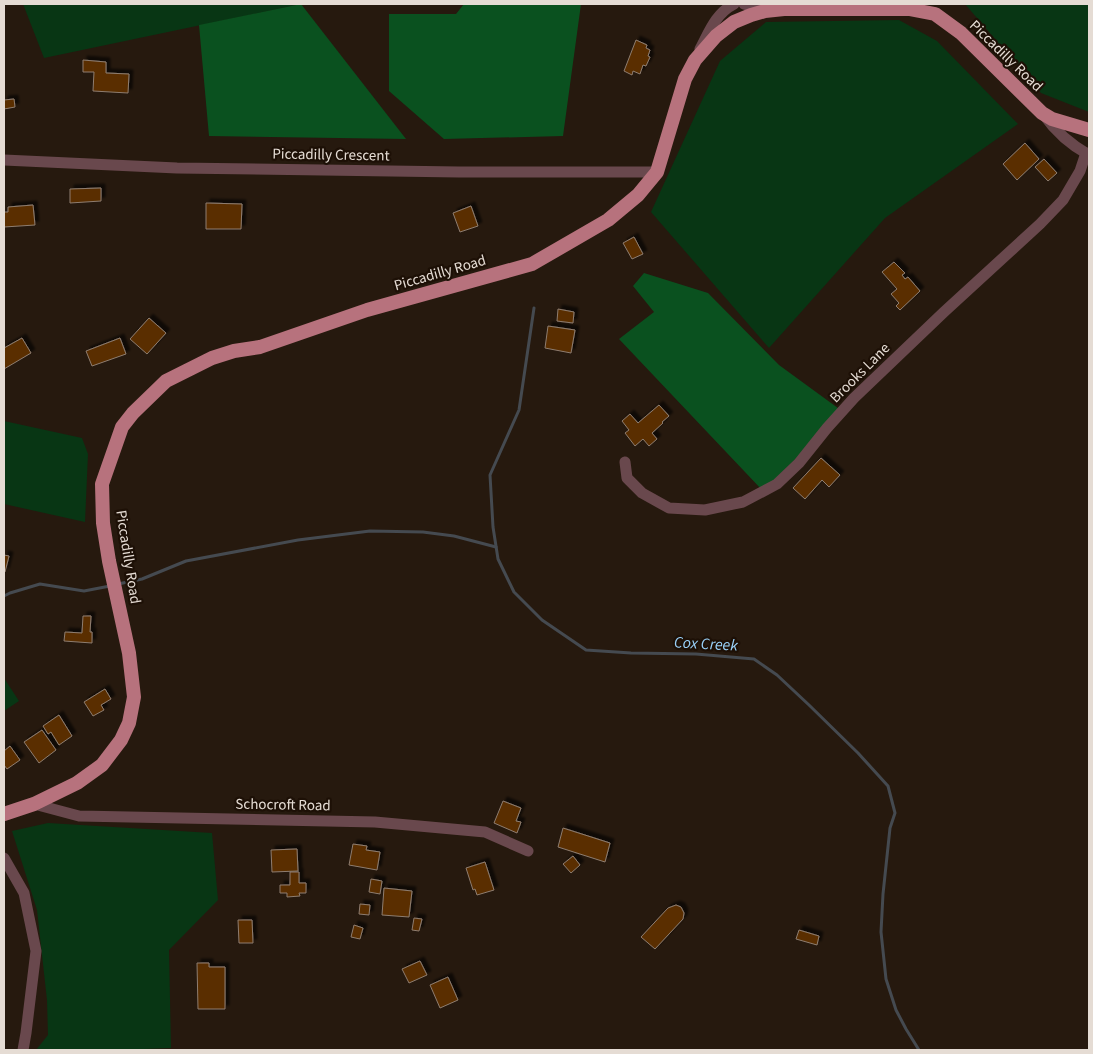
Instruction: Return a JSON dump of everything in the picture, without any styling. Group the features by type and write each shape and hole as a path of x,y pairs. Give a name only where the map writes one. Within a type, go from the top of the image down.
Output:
{"main road":[{"name":"Piccadilly Road","path":"4,814 34,804 77,783 102,765 121,740 129,723 134,697 129,653 109,561 103,523 102,484 122,428 133,412 166,380 212,358 234,351 260,347 367,310 532,264 608,220 638,194 657,172 685,79 695,60 716,36 734,22 765,11 784,9 934,9 1042,113 1052,119 1089,130"}],"street":[{"path":"695,60 711,27 723,11 734,4"},
{"path":"744,4 765,11"},
{"path":"1042,113 1053,128 1069,143 1088,154"},
{"name":"Brooks Lane","path":"625,462 627,478 642,493 669,508 705,510 743,502 777,484 799,463 854,398 1040,224 1063,200 1088,154"},
{"name":"Piccadilly Crescent","path":"4,160 177,168 459,172 657,172"},
{"name":"Schocroft Road","path":"34,804 79,816 375,822 476,831 485,832 528,851"},
{"path":"4,858 24,893 36,951 24,1050"}],"green space":[{"path":"23,4 301,4 44,58"},
{"path":"301,4 406,139 209,136 199,25"},
{"path":"464,4 581,4 563,136 444,139 389,91 389,14 456,14"},
{"path":"965,4 1089,4 1089,112 1041,93"},
{"path":"899,20 937,41 1018,124 885,218 769,348 651,212 720,61 766,22"},
{"path":"644,273 708,293 779,365 842,411 763,491 619,339 654,312 633,286"},
{"path":"4,421 82,438 88,454 85,522 4,504"},
{"path":"4,678 19,701 4,711"},
{"path":"48,823 212,833 218,900 169,950 171,1048 36,1050 48,1035 47,1000 37,910 12,831"}],"building":[{"path":"636,40 647,45 646,48 650,50 648,56 650,57 646,66 643,65 640,74 633,71 632,75 624,71"},
{"path":"83,60 106,62 106,73 129,74 128,93 93,91 94,72 83,72"},
{"path":"14,99 15,107 4,109 4,100"},
{"path":"1025,143 1039,159 1017,180 1003,164"},
{"path":"1044,159 1057,173 1048,181 1035,167"},
{"path":"101,188 101,201 70,203 70,189"},
{"path":"206,203 242,204 241,229 206,229"},
{"path":"33,205 35,225 4,227 4,212 8,212 8,207"},
{"path":"471,206 478,226 460,232 453,213"},
{"path":"634,237 643,254 632,259 623,243"},
{"path":"894,262 905,273 902,275 905,279 908,277 920,291 900,310 896,306 899,303 891,294 897,289 882,272"},
{"path":"558,309 574,312 573,323 557,321"},
{"path":"149,318 166,333 147,354 130,339"},
{"path":"548,326 575,330 571,353 545,348"},
{"path":"22,338 31,353 4,369 4,348"},
{"path":"120,338 126,354 92,366 86,351"},
{"path":"659,405 669,416 652,433 657,439 649,446 643,439 635,446 625,433 629,430 622,421 630,414 638,423"},
{"path":"821,458 840,475 829,487 822,480 805,499 793,488"},
{"path":"4,555 9,556 5,572 4,572"},
{"path":"83,616 91,616 90,632 92,632 92,643 64,641 65,632 82,633"},
{"path":"105,689 111,699 101,705 104,710 93,716 84,702"},
{"path":"59,715 72,736 59,745 51,732 48,734 43,726"},
{"path":"42,730 56,750 39,763 24,742"},
{"path":"10,746 20,760 7,769 4,765 4,751"},
{"path":"503,801 521,808 516,821 521,822 517,833 494,823"},
{"path":"563,828 610,843 605,862 558,847"},
{"path":"353,844 367,846 366,850 380,852 377,870 349,865"},
{"path":"297,849 298,871 272,872 271,850"},
{"path":"573,856 580,865 571,873 563,864"},
{"path":"485,862 494,890 477,895 475,889 473,890 466,868"},
{"path":"290,872 299,872 299,883 306,883 306,893 299,893 300,896 287,897 287,893 280,893 280,885 290,885"},
{"path":"371,879 382,881 380,894 369,892"},
{"path":"384,888 412,891 409,917 382,915"},
{"path":"360,904 370,905 369,915 359,914"},
{"path":"676,905 681,907 684,913 683,919 655,949 641,937 668,908"},
{"path":"414,918 422,919 419,931 412,930"},
{"path":"238,920 252,920 253,943 239,943"},
{"path":"354,925 363,928 360,939 351,937"},
{"path":"799,930 819,936 817,945 796,939"},
{"path":"420,961 427,975 409,983 402,969"},
{"path":"197,963 209,963 209,967 225,967 225,1009 198,1009"},
{"path":"448,977 458,1000 440,1008 430,985"}],"waterway":[{"name":"Cox Creek","path":"534,308 519,410 490,475 493,527 498,559 514,592 542,620 586,650 696,654 754,659 777,675 809,705 858,753 888,786 895,813 890,828 883,894 881,932 886,979 896,1010 919,1050"},
{"path":"118,584 142,579 186,561 298,540 370,531 423,532 454,536 496,547"},
{"path":"4,596 40,584 84,591 110,586"}]}
